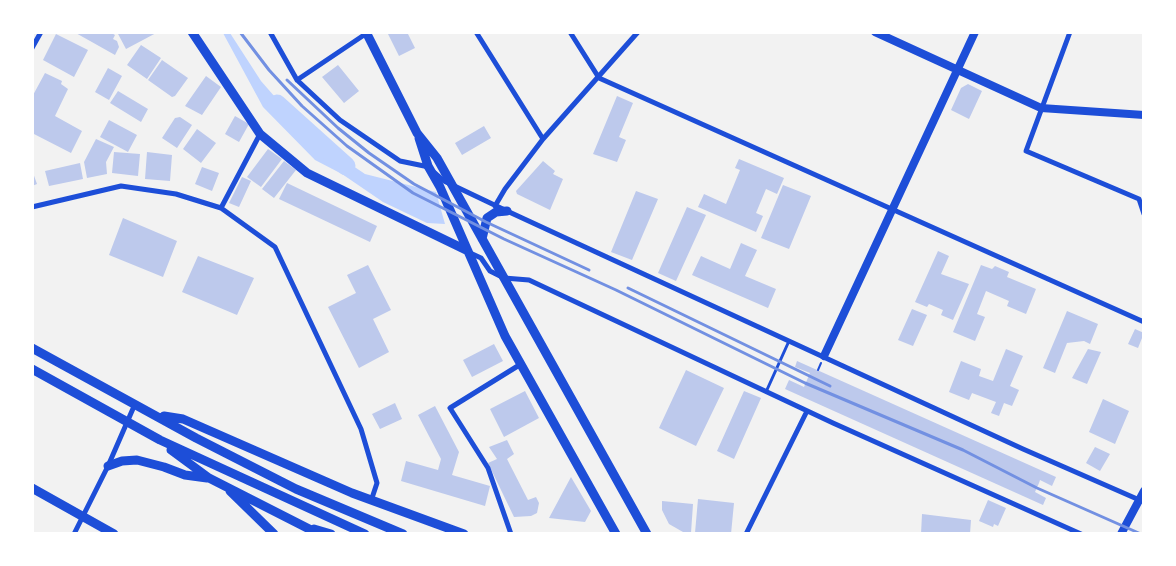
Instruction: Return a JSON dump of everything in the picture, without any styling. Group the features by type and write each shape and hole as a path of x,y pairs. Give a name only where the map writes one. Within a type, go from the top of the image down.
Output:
{"main road":[{"path":"192,32 204,54 260,134 307,172 467,249"},
{"path":"367,33 417,133 428,166 440,187 505,336 616,534"},
{"path":"417,133 437,158 647,534"},
{"path":"482,239 487,218 496,212 507,211"},
{"path":"32,348 158,415 196,438 296,489 403,534"},
{"path":"32,370 160,440 365,534"},
{"path":"158,415 183,420 212,431 371,501 464,534"},
{"path":"160,440 209,478 309,527 331,534"},
{"path":"108,466 122,461 138,460 184,475 209,478"},
{"path":"226,487 274,534"},
{"path":"32,488 114,534"},
{"path":"309,527 319,534"}],"street":[{"path":"32,48 41,32"},
{"path":"270,32 297,80 360,136 400,161 428,166 452,185 495,206 1141,501"},
{"path":"476,32 544,139"},
{"path":"570,32 599,78 892,211 1144,322"},
{"path":"495,206 505,189 544,139 638,32"},
{"path":"875,32 1041,108 1144,116"},
{"path":"824,356 975,32"},
{"path":"1070,32 1026,151 1139,199 1144,214"},
{"path":"297,80 367,33"},
{"path":"221,208 260,134"},
{"path":"32,207 121,186 176,194 221,208 275,246 361,429 377,483 371,501"},
{"path":"467,249 481,258 490,271 504,278 529,280 807,411 1081,534"},
{"path":"511,534 488,468 450,408 521,364"},
{"path":"74,534 108,466 135,404"},
{"path":"746,534 807,411"},
{"path":"1121,534 1141,501 1144,491"}],"lane":[{"path":"766,392 789,340"}],"water":[{"path":"223,33 230,33 261,81 310,137 365,174 436,192 445,224 427,223 383,202 342,174 315,160 263,107"}],"building":[{"path":"74,32 110,32 115,35 113,39 117,41 119,47 115,55"},
{"path":"117,32 158,32 126,49"},
{"path":"387,32 407,32 415,48 399,56"},
{"path":"56,34 88,50 74,77 43,60"},
{"path":"141,45 161,58 147,79 127,65"},
{"path":"162,60 188,78 175,96 172,97 148,80"},
{"path":"338,65 359,91 344,103 322,77"},
{"path":"108,68 122,76 109,100 95,92"},
{"path":"45,73 62,81 61,84 68,89 55,116 82,131 71,153 32,133 32,97"},
{"path":"206,76 221,87 202,115 185,106"},
{"path":"968,84 982,91 969,119 951,110 961,88"},
{"path":"118,91 148,109 141,122 110,103"},
{"path":"617,96 633,103 619,137 626,140 617,162 593,154"},
{"path":"235,116 249,124 239,142 225,134"},
{"path":"180,117 192,125 177,148 162,138 175,118"},
{"path":"109,120 137,135 128,152 100,137"},
{"path":"484,126 491,138 462,155 455,143"},
{"path":"197,129 216,143 201,163 183,149"},
{"path":"96,139 114,147 106,162 107,174 87,178 84,162"},
{"path":"268,149 282,159 261,187 247,177"},
{"path":"114,152 140,154 138,176 112,173"},
{"path":"147,152 172,155 170,181 145,179"},
{"path":"739,159 784,178 777,194 766,189 756,213 763,216 756,232 698,207 704,194 726,204 740,170 735,168"},
{"path":"284,161 296,170 274,198 262,189"},
{"path":"543,161 555,171 553,174 563,179 550,210 517,194 516,191"},
{"path":"80,163 83,179 49,186 45,171"},
{"path":"202,167 219,173 212,191 195,184"},
{"path":"32,170 37,184 32,186"},
{"path":"242,177 251,181 239,207 229,203"},
{"path":"287,183 377,226 370,242 279,199"},
{"path":"783,185 811,196 789,249 761,238"},
{"path":"636,191 658,199 632,260 611,252"},
{"path":"687,207 706,215 676,281 658,273"},
{"path":"123,218 177,241 163,277 109,255"},
{"path":"741,243 757,250 745,276 776,289 768,308 692,275 701,256 730,269"},
{"path":"938,251 949,256 941,274 969,284 953,320 941,315 943,310 929,304 927,307 915,302"},
{"path":"198,256 254,278 237,315 182,292"},
{"path":"368,265 391,310 373,319 389,352 359,368 328,307 356,293 347,275"},
{"path":"981,265 992,269 995,266 1009,272 1007,277 1036,289 1026,314 1007,306 1009,301 986,291 977,314 985,317 975,341 953,332"},
{"path":"912,309 927,315 913,346 898,340"},
{"path":"1067,311 1098,324 1090,344 1084,341 1067,343 1055,373 1043,368"},
{"path":"1135,329 1144,333 1138,348 1128,344"},
{"path":"494,344 503,361 472,377 463,360"},
{"path":"1006,349 1023,356 1010,386 1019,390 1012,406 1004,403 999,416 991,413 996,402 972,393 969,400 949,392 961,361 981,369 979,376 993,381"},
{"path":"1088,349 1101,352 1087,384 1072,378"},
{"path":"797,361 1056,477 1052,486 1040,480 1035,492 1046,498 1043,505 785,389 789,380 804,387 810,373 795,367"},
{"path":"686,370 724,388 696,446 659,428"},
{"path":"525,391 539,418 504,437 490,409"},
{"path":"744,391 761,398 734,459 717,451"},
{"path":"1103,399 1129,411 1115,444 1089,432"},
{"path":"395,403 402,419 380,429 372,414"},
{"path":"435,406 459,452 452,475 490,486 485,506 401,481 406,461 438,470 441,459 418,415"},
{"path":"507,440 514,454 507,459 528,500 536,497 539,503 537,513 531,516 514,517 488,463 497,459 489,447"},
{"path":"1095,447 1110,454 1100,471 1086,463"},
{"path":"571,477 591,511 585,522 549,518"},
{"path":"698,499 734,503 731,534 695,533"},
{"path":"988,500 1006,508 998,526 994,524 993,527 979,521"},
{"path":"662,501 693,504 691,533 683,532 669,524 662,510"},
{"path":"922,514 971,520 970,534 921,534"}],"waterway":[{"path":"277,104 346,166"}],"railway":[{"path":"240,32 269,70 302,106 347,146 413,193 504,239 616,290 805,383 963,450 1037,488 1141,534"},
{"path":"287,80 338,128 369,153 414,184 486,222 589,270"},
{"path":"628,288 830,386"}]}
